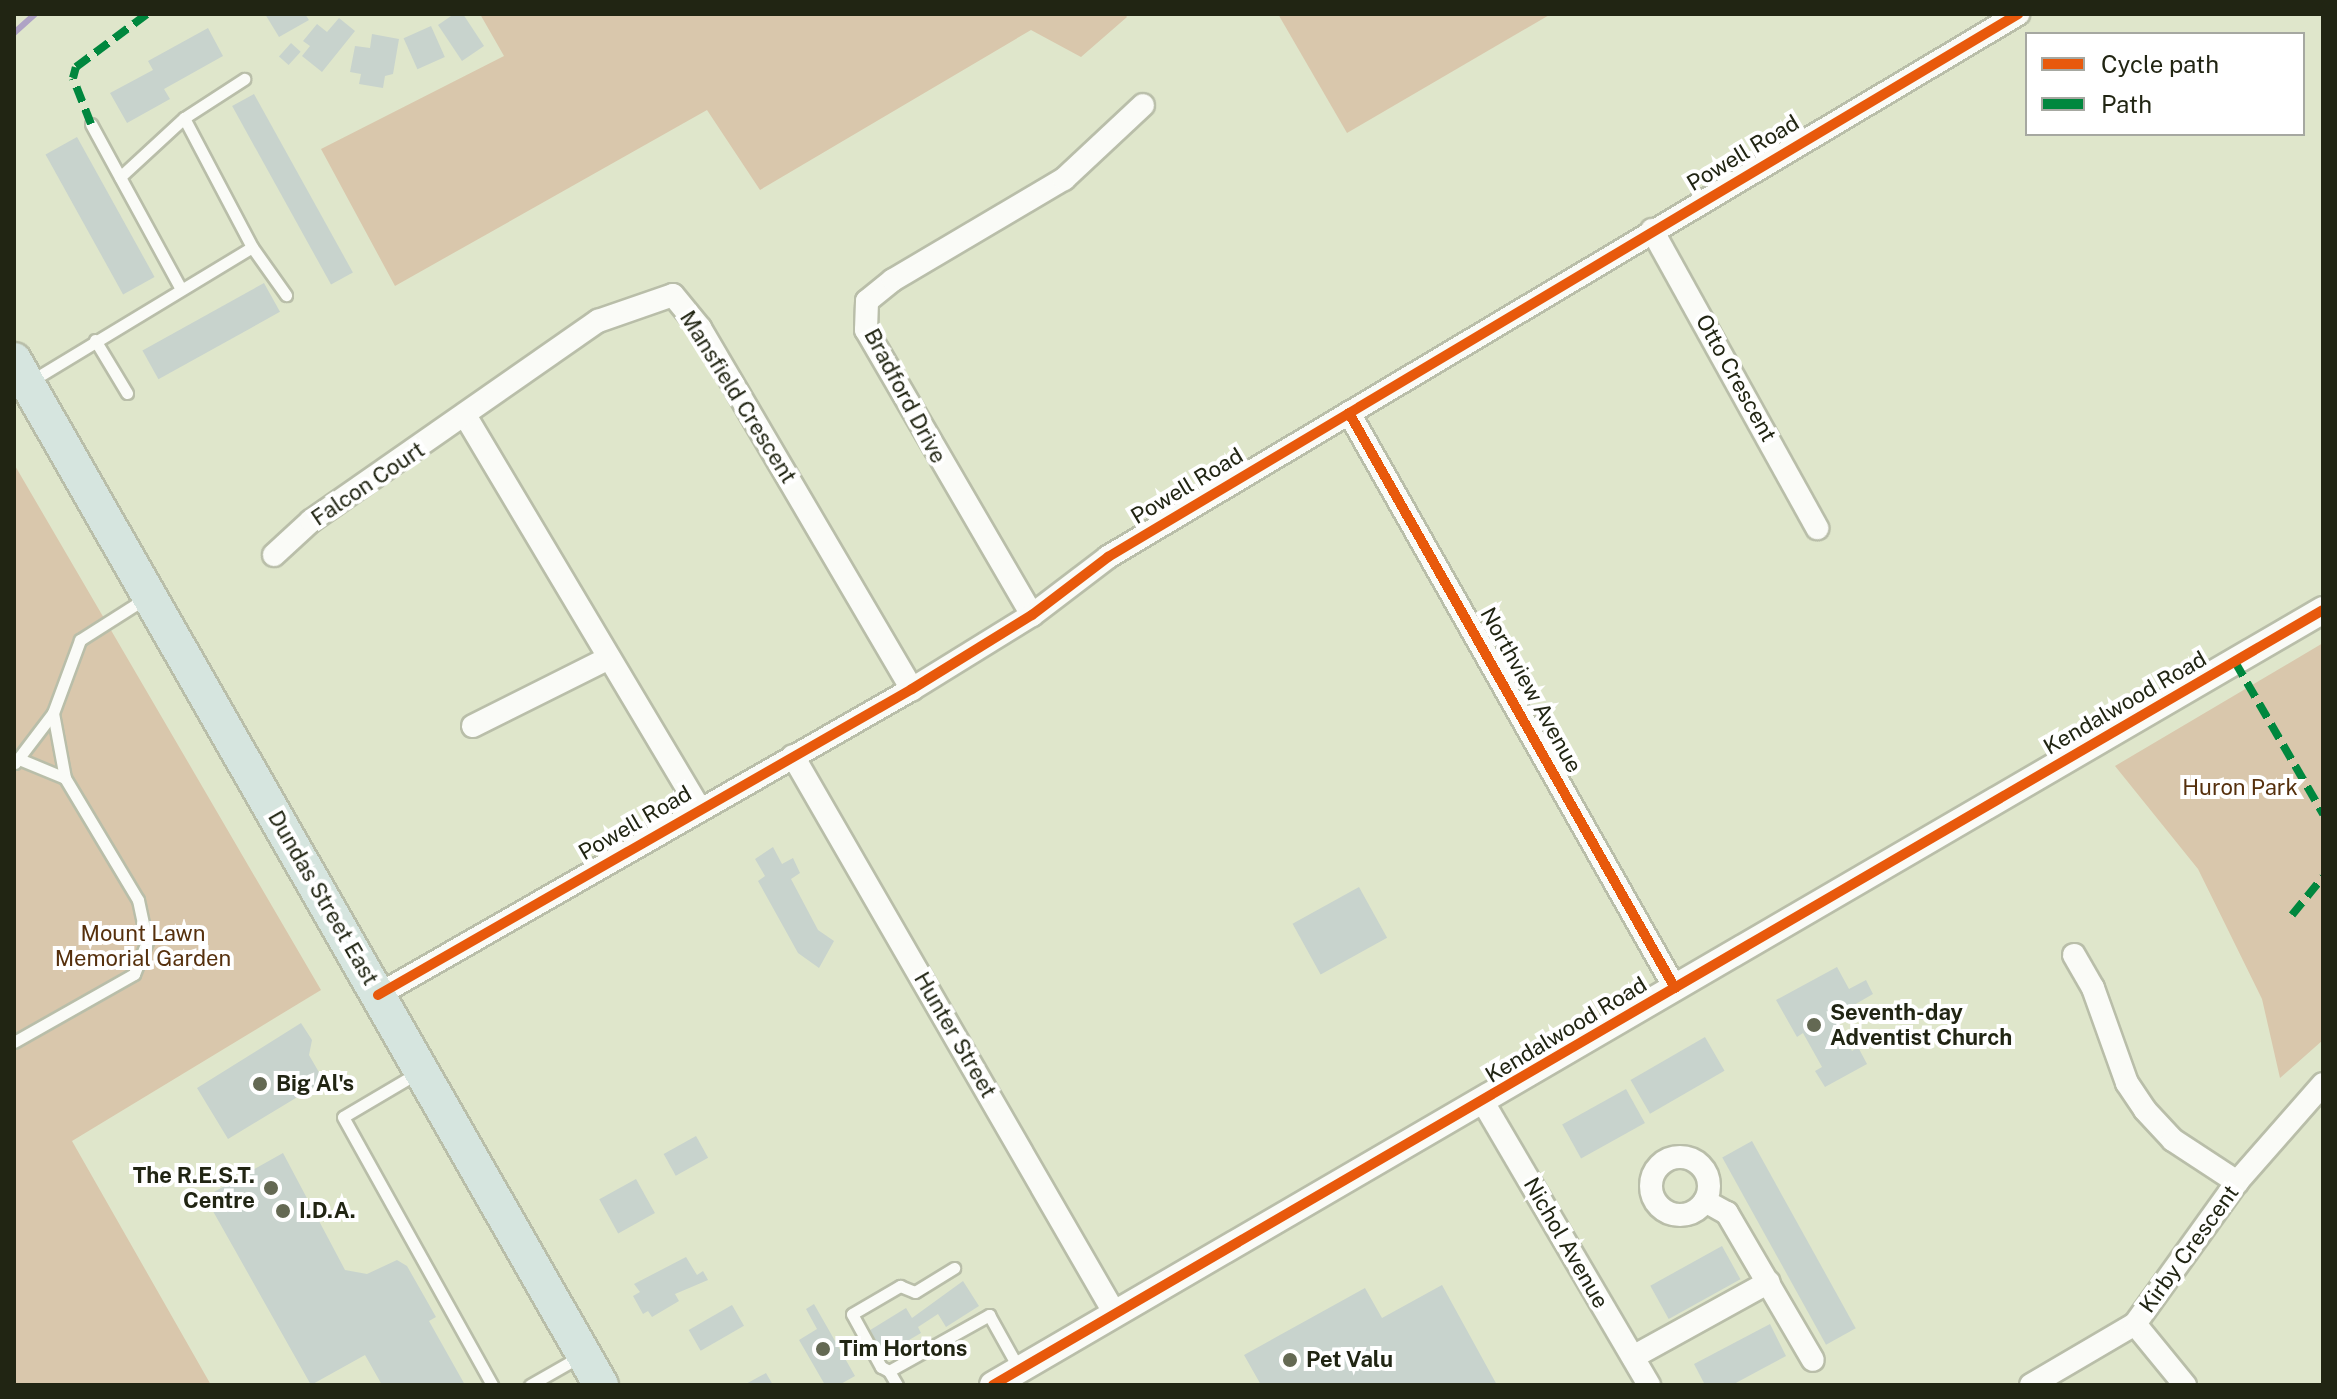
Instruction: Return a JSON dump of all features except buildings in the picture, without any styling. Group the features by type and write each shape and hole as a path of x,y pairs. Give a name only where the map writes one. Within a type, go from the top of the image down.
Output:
{"main road":[{"name":"Dundas Street East","path":"28,385 601,1385"}],"street":[{"name":"Powell Road","path":"378,995 912,689 1032,615 1108,557 2018,14"},
{"name":"Bradford Drive","path":"1032,615 866,330 867,301 893,280 1064,179 1143,105"},
{"name":"Otto Crescent","path":"1652,230 1817,528"},
{"name":"Mansfield Crescent","path":"466,417 598,321 673,295 700,328 912,689"},
{"name":"Northview Avenue","path":"1349,413 1675,988"},
{"name":"Falcon Court","path":"274,555 311,521 466,417"},
{"path":"466,417 607,659 700,809"},
{"name":"Kendalwood Road","path":"993,1385 2323,610"},
{"path":"473,726 607,659"},
{"name":"Hunter Street","path":"793,756 1115,1314"},
{"path":"2074,955 2093,988 2127,1083 2145,1110 2173,1140 2237,1182"},
{"name":"Kirby Crescent","path":"2031,1385 2135,1324 2237,1182 2323,1084"},
{"name":"Nichol Avenue","path":"1483,1102 1649,1385"},
{"path":"1705,1201 1727,1213 1813,1360"},
{"path":"1633,1357 1769,1282"},
{"path":"2135,1324 2185,1385"}],"lane":[{"path":"120,177 184,118 244,79"},
{"path":"184,118 252,247 286,295"},
{"path":"91,124 181,289"},
{"path":"28,385 95,340 252,247"},
{"path":"95,340 127,393"},
{"path":"65,778 16,762 53,713 80,640 150,595"},
{"path":"14,1042 134,974 147,942 138,900 65,778 53,713"},
{"path":"421,1070 343,1117 492,1385"},
{"path":"897,1385 889,1371 881,1367 852,1314 900,1286 915,1292 954,1268"},
{"path":"889,1371 989,1315 1020,1370"},
{"path":"530,1385 583,1355"}],"green space":[{"path":"480,14 1125,14 1127,17 1081,57 1031,30 760,190 707,110 395,286 321,149 504,56"},
{"path":"1278,14 1551,14 1347,133"},
{"name":"Mount Lawn Memorial Garden","path":"14,464 321,990 72,1141 211,1385 14,1385"},
{"name":"Huron Park","path":"2323,643 2323,1040 2280,1078 2262,999 2198,869 2115,766"}],"waterway":[{"path":"14,33 35,14"}],"marked path":[{"path":"91,124 73,78 76,67 147,14"},
{"path":"2235,662 2323,814"},
{"path":"2292,915 2323,877"}],"cycle path":[{"path":"378,995 912,689 1032,615 1108,557 2018,14"},
{"path":"1349,413 1675,988"},
{"path":"993,1385 2323,610"}],"place":[{"name":"Seventh-day Adventist Church","path":"1814,1025"},
{"name":"Big Al's","path":"260,1084"},
{"name":"The R.E.S.T. Centre","path":"271,1188"},
{"name":"I.D.A.","path":"283,1211"},
{"name":"Tim Hortons","path":"823,1349"},
{"name":"Pet Valu","path":"1290,1360"}]}
